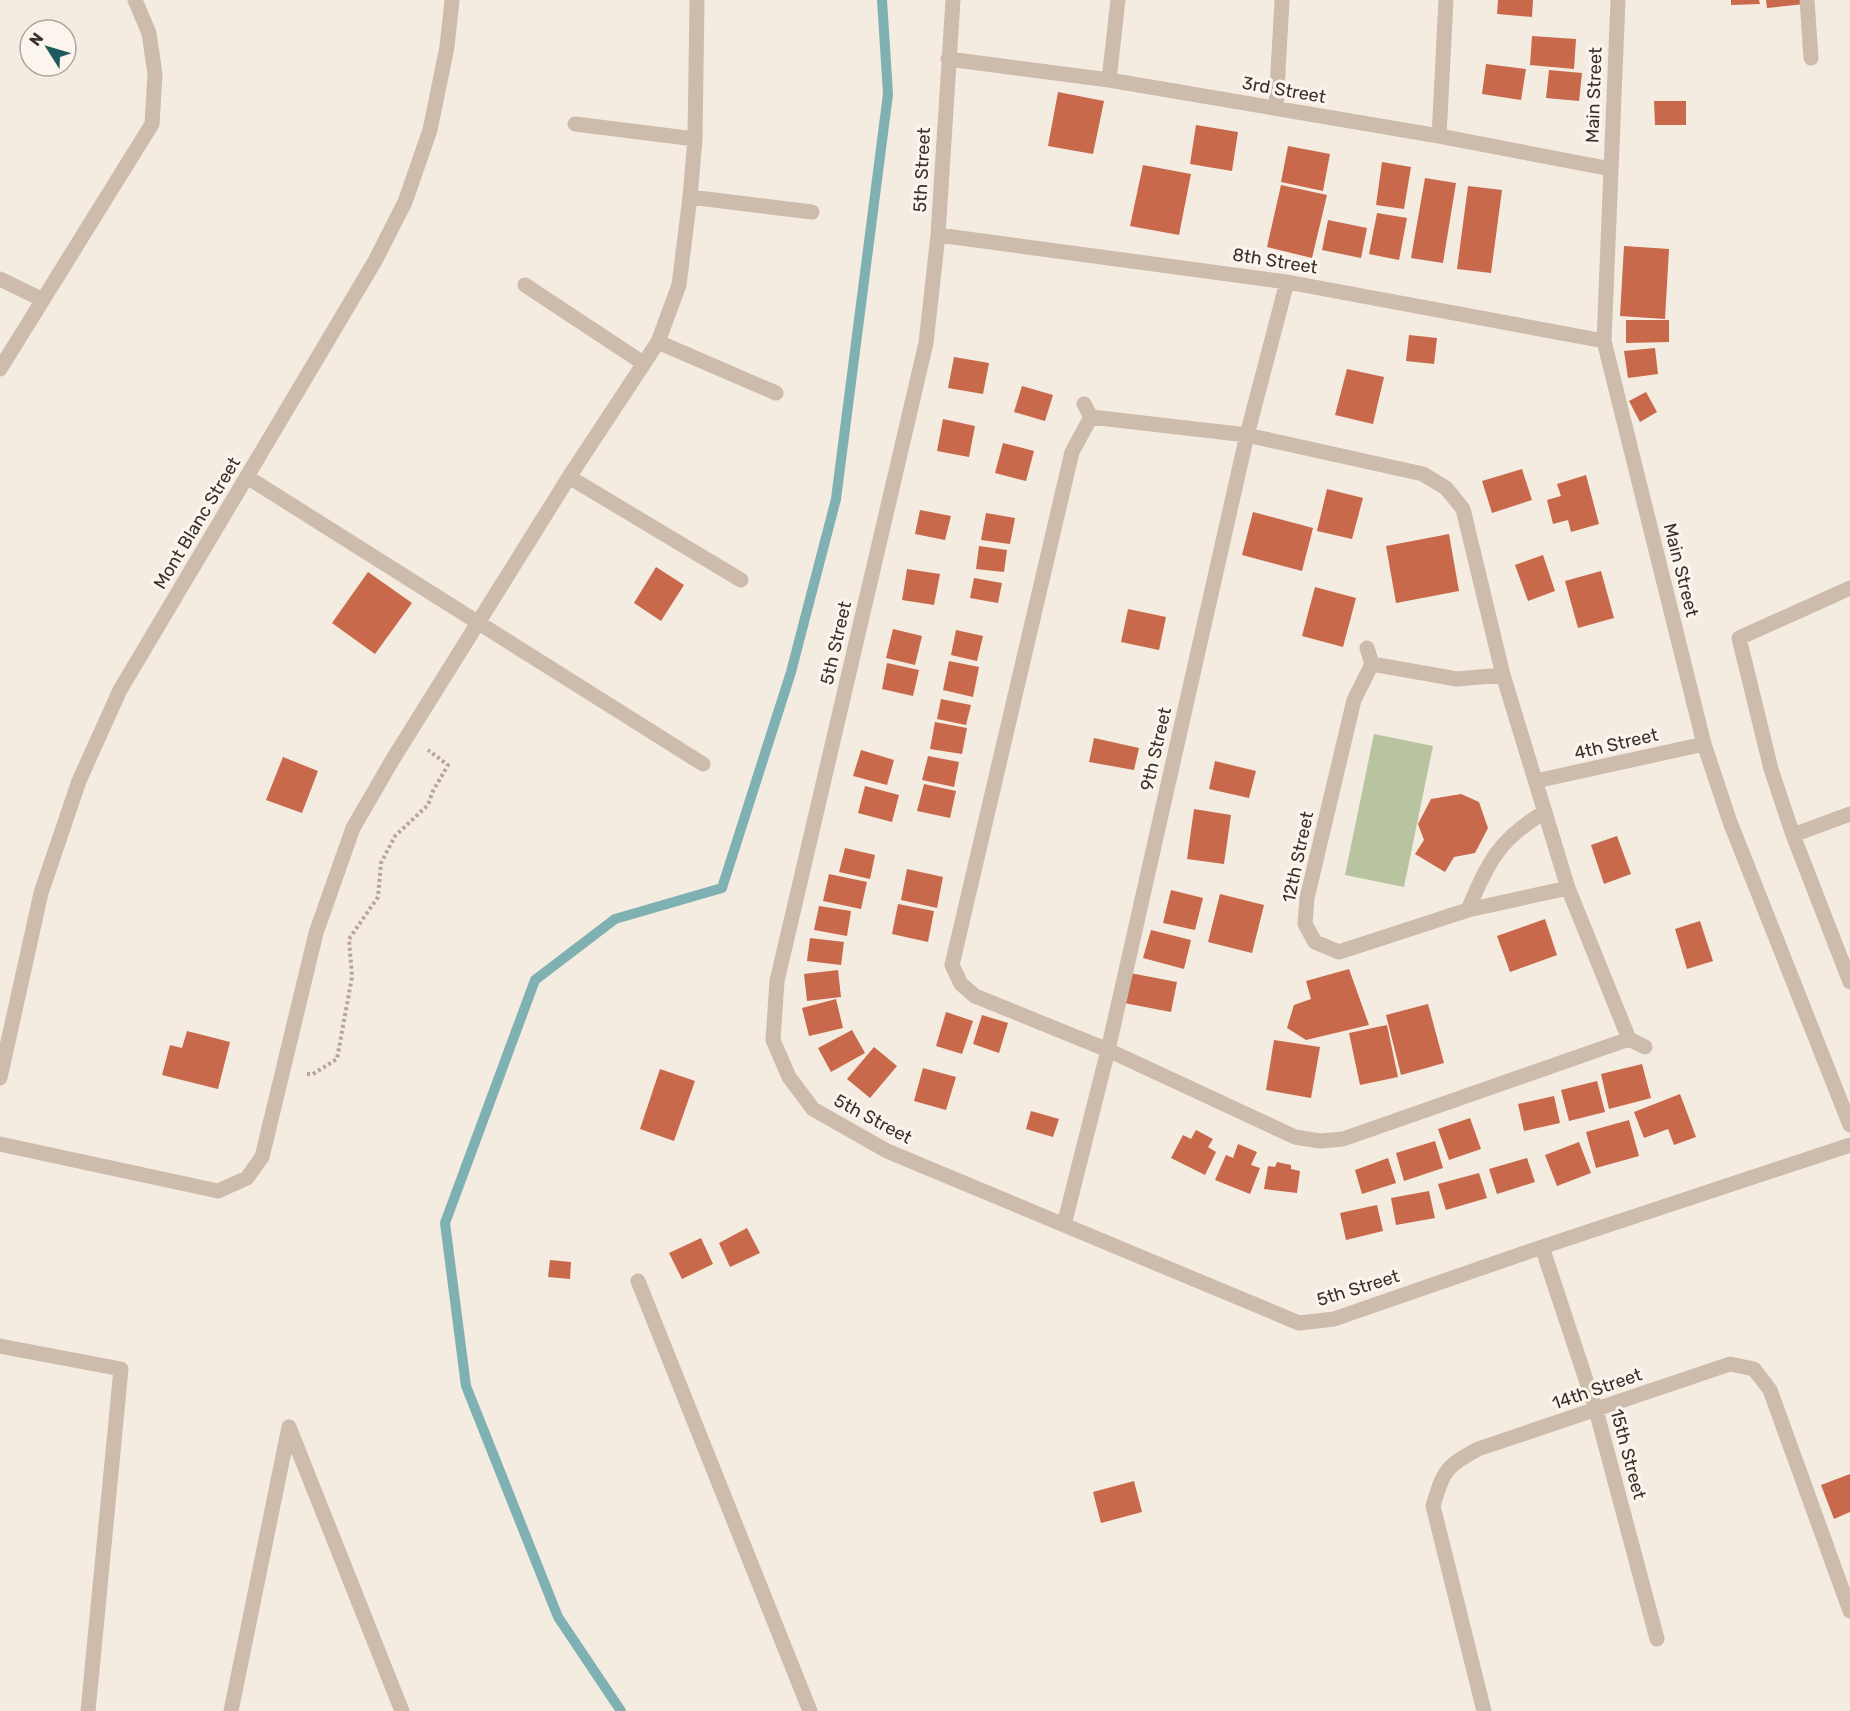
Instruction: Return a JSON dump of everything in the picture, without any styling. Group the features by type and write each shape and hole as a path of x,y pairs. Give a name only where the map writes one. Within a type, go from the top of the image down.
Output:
{"street":[{"path":"0,369 152,124 155,74 149,33 135,0"},
{"name":"Mont Blanc Street","path":"0,1078 41,893 79,781 120,690 375,261 405,202 430,130 447,47 452,0"},
{"path":"0,1144 218,1191 247,1179 262,1157 316,933 353,828 408,735 569,477 658,342 679,285 690,197 695,139 697,0"},
{"name":"5th Street","path":"953,0 938,235 926,343 777,981 773,1040 789,1077 813,1109 887,1151 1299,1323 1334,1319 1850,1145"},
{"path":"1109,80 1118,0"},
{"path":"1276,108 1282,0"},
{"path":"1439,136 1446,0"},
{"name":"Main Street","path":"1618,0 1604,341 1704,744 1730,822 1850,1125"},
{"path":"1807,0 1810,58"},
{"name":"3rd Street","path":"948,59 1109,80 1439,136 1611,169"},
{"path":"575,124 695,139"},
{"path":"690,197 812,212"},
{"name":"8th Street","path":"938,235 1287,282 1604,341"},
{"path":"0,279 43,300"},
{"name":"9th Street","path":"1064,1225 1108,1050 1247,435 1287,282"},
{"path":"525,285 643,363"},
{"path":"658,342 776,393"},
{"path":"1629,1039 1343,1138 1320,1141 1295,1137 1108,1050 975,996 961,984 952,965 1072,452 1088,410 1247,435 1423,474 1446,488 1463,509 1503,675 1568,888 1629,1039 1644,1047"},
{"path":"247,477 703,764"},
{"path":"569,477 741,580"},
{"path":"1850,588 1739,638 1771,769 1793,835 1850,982"},
{"path":"1367,648 1372,663 1457,679 1503,675"},
{"name":"12th Street","path":"1372,663 1354,700 1307,898 1305,924 1315,942 1340,952 1468,910 1568,888"},
{"name":"4th Street","path":"1536,782 1704,744"},
{"path":"1468,910 1490,861 1526,823 1545,812"},
{"path":"1793,835 1850,814"},
{"name":"15th Street","path":"1542,1247 1596,1410 1657,1639"},
{"path":"638,1281 810,1711"},
{"path":"0,1346 121,1369 88,1711"},
{"name":"14th Street","path":"1484,1711 1433,1506 1442,1478 1454,1462 1478,1449 1730,1364 1754,1369 1770,1390 1850,1611"},
{"path":"231,1711 289,1427 402,1711"}],"path":[{"path":"282,1072 313,1074 337,1059 352,977 349,939 378,897 381,863 395,836 428,805 448,765 408,735"}],"green space":[{"path":"1374,734 1433,746 1404,887 1345,875"}],"building":[{"path":"1498,0 1533,0 1532,17 1497,14"},
{"path":"1731,0 1759,0 1760,4 1731,5"},
{"path":"1766,0 1804,0 1805,4 1767,8"},
{"path":"1532,36 1576,39 1574,69 1530,65"},
{"path":"1486,64 1526,69 1521,100 1482,94"},
{"path":"1549,70 1582,73 1579,101 1546,98"},
{"path":"1058,92 1104,101 1093,154 1048,146"},
{"path":"1654,101 1686,101 1686,125 1655,125"},
{"path":"1196,125 1238,132 1232,171 1190,164"},
{"path":"1288,146 1330,154 1323,191 1281,182"},
{"path":"1382,162 1411,167 1404,209 1376,205"},
{"path":"1143,165 1191,174 1179,235 1130,226"},
{"path":"1425,178 1456,183 1443,263 1411,258"},
{"path":"1281,185 1327,195 1312,258 1267,247"},
{"path":"1468,186 1502,190 1491,273 1457,269"},
{"path":"1377,213 1407,218 1399,260 1369,254"},
{"path":"1328,220 1367,228 1361,258 1322,250"},
{"path":"1624,246 1669,249 1665,319 1620,316"},
{"path":"1626,320 1669,320 1669,342 1626,343"},
{"path":"1409,335 1437,338 1434,364 1406,361"},
{"path":"1655,348 1658,374 1628,378 1624,351"},
{"path":"954,357 989,363 983,394 948,388"},
{"path":"1347,369 1384,377 1373,424 1335,415"},
{"path":"1022,386 1053,395 1045,421 1014,412"},
{"path":"1646,392 1657,412 1640,422 1629,401"},
{"path":"943,419 975,426 969,457 937,451"},
{"path":"1003,443 1034,451 1026,481 995,473"},
{"path":"1522,469 1532,500 1492,513 1482,481"},
{"path":"1586,475 1599,524 1571,532 1568,520 1553,524 1547,500 1561,496 1557,484"},
{"path":"1327,489 1363,498 1352,539 1317,531"},
{"path":"920,510 951,516 945,540 915,534"},
{"path":"1253,512 1313,528 1302,571 1242,555"},
{"path":"986,513 1015,518 1010,544 981,540"},
{"path":"1449,534 1459,591 1396,603 1386,546"},
{"path":"979,546 1007,550 1004,572 976,569"},
{"path":"1543,555 1555,591 1528,601 1515,565"},
{"path":"656,567 684,585 661,621 634,603"},
{"path":"907,569 940,574 934,605 902,600"},
{"path":"1601,571 1614,618 1578,628 1565,581"},
{"path":"368,572 412,603 375,654 332,623"},
{"path":"974,578 1002,583 998,603 970,598"},
{"path":"1315,587 1356,598 1343,647 1302,636"},
{"path":"1128,609 1166,617 1159,650 1121,642"},
{"path":"893,629 922,636 915,665 886,658"},
{"path":"956,630 983,636 977,661 951,655"},
{"path":"949,661 979,667 973,697 943,690"},
{"path":"887,663 919,670 913,696 882,689"},
{"path":"941,699 971,705 966,725 937,719"},
{"path":"935,722 967,728 962,754 930,749"},
{"path":"1094,738 1139,748 1134,770 1089,762"},
{"path":"861,750 894,760 887,785 853,776"},
{"path":"928,756 959,762 954,787 922,780"},
{"path":"283,757 318,771 302,813 266,800"},
{"path":"1215,761 1256,771 1249,798 1209,789"},
{"path":"924,784 956,791 950,818 917,811"},
{"path":"865,786 899,795 892,822 858,813"},
{"path":"1461,794 1479,802 1488,828 1475,853 1454,857 1445,872 1415,854 1424,840 1418,824 1431,799"},
{"path":"1194,809 1231,815 1224,864 1187,859"},
{"path":"1617,836 1631,874 1604,884 1591,845"},
{"path":"845,848 875,855 870,879 839,872"},
{"path":"907,869 943,877 937,908 901,900"},
{"path":"829,874 867,882 861,909 823,901"},
{"path":"1171,890 1203,898 1195,930 1163,923"},
{"path":"1220,894 1264,905 1252,953 1208,942"},
{"path":"898,904 934,911 928,942 892,934"},
{"path":"819,906 851,911 847,936 814,930"},
{"path":"1545,919 1557,955 1510,972 1497,936"},
{"path":"1700,921 1713,961 1687,969 1675,929"},
{"path":"1151,930 1191,940 1184,969 1143,958"},
{"path":"810,938 844,942 841,965 807,961"},
{"path":"1349,969 1369,1025 1306,1040 1287,1028 1294,1005 1311,999 1306,981"},
{"path":"838,970 841,997 807,1001 804,974"},
{"path":"1130,973 1177,982 1171,1012 1124,1003"},
{"path":"836,999 843,1028 809,1036 802,1008"},
{"path":"1428,1004 1444,1063 1401,1075 1386,1015"},
{"path":"946,1012 973,1021 962,1054 936,1046"},
{"path":"982,1015 1008,1023 999,1053 973,1044"},
{"path":"1387,1025 1398,1077 1360,1085 1349,1033"},
{"path":"852,1030 865,1053 831,1072 818,1048"},
{"path":"187,1031 230,1042 218,1089 162,1075 170,1045 182,1048"},
{"path":"1274,1040 1320,1047 1311,1098 1266,1090"},
{"path":"874,1047 897,1066 870,1098 847,1079"},
{"path":"1642,1064 1651,1098 1609,1109 1601,1074"},
{"path":"923,1068 956,1077 946,1110 914,1101"},
{"path":"660,1069 695,1081 674,1141 640,1129"},
{"path":"1597,1081 1605,1112 1569,1121 1561,1090"},
{"path":"1680,1094 1696,1137 1674,1145 1668,1129 1644,1138 1634,1112"},
{"path":"1554,1096 1560,1123 1524,1131 1518,1104"},
{"path":"1031,1111 1059,1119 1053,1137 1026,1129"},
{"path":"1470,1118 1481,1149 1449,1160 1438,1129"},
{"path":"1629,1120 1639,1156 1596,1168 1586,1132"},
{"path":"1196,1130 1213,1139 1208,1147 1216,1152 1205,1175 1171,1158 1183,1135 1191,1139"},
{"path":"1435,1141 1443,1168 1404,1181 1396,1153"},
{"path":"1579,1142 1591,1173 1557,1186 1545,1155"},
{"path":"1238,1144 1257,1152 1251,1165 1260,1168 1250,1194 1215,1180 1226,1155 1233,1158"},
{"path":"1388,1158 1396,1183 1362,1194 1355,1170"},
{"path":"1527,1158 1535,1182 1497,1194 1489,1169"},
{"path":"1277,1162 1291,1165 1291,1169 1300,1171 1297,1193 1264,1189 1268,1166 1275,1167"},
{"path":"1479,1173 1487,1198 1446,1210 1438,1184"},
{"path":"1429,1191 1435,1218 1396,1225 1391,1198"},
{"path":"1377,1205 1383,1231 1346,1240 1340,1213"},
{"path":"747,1228 760,1253 730,1267 719,1243"},
{"path":"701,1238 713,1264 682,1279 669,1253"},
{"path":"550,1260 571,1262 570,1279 548,1277"},
{"path":"1850,1474 1850,1512 1834,1519 1821,1485"},
{"path":"1134,1481 1142,1512 1101,1523 1093,1492"}],"waterway":[{"path":"621,1711 558,1617 466,1386 445,1223 535,980 615,919 722,888 791,672 836,499 888,94 882,0"}]}
